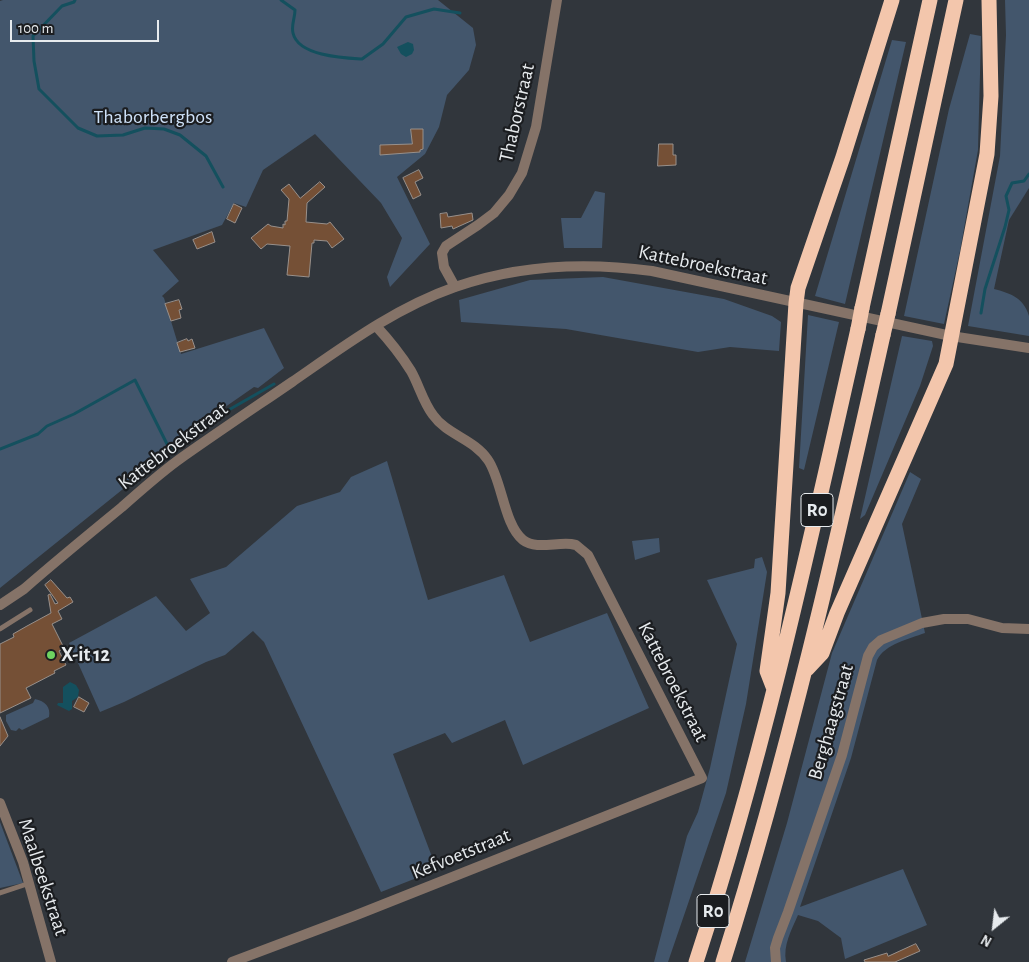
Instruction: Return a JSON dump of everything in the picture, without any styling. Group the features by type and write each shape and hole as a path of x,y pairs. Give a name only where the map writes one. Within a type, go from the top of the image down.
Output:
{"highway":[{"path":"774,689 767,671 778,593 798,288 843,157 892,0"},
{"name":"R0","path":"696,962 744,804 774,689 858,329 930,0"},
{"name":"R0","path":"723,962 767,817 807,668 888,314 956,0"},
{"path":"807,668 822,653 841,604 946,364 987,154 991,96 989,0"}],"street":[{"name":"Thaborstraat","path":"455,287 444,266 442,253 446,246 494,213 509,195 522,173 536,127 556,0"},
{"name":"Kattebroekstraat","path":"0,606 24,589 175,462 363,332 415,303 455,287 516,272 564,266 600,265 652,271 951,336 1029,348"},
{"name":"Kattebroekstraat","path":"376,326 388,339 410,370 432,415 450,431 476,446 490,463 517,534 530,544 566,543 576,545 588,555 702,778"},
{"name":"Berghaagstraat","path":"776,962 775,948 778,938 792,903 842,755 868,656 873,647 881,640 922,623 944,619 968,619 1002,628 1029,629"},
{"name":"Kefvoetstraat","path":"232,962 354,916 702,778"},
{"name":"Maalbeekstraat","path":"0,803 30,883 52,962"}],"lane":[{"path":"0,629 30,610"},
{"path":"0,893 30,883"}],"green space":[{"name":"Thaborbergbos","path":"438,0 473,28 476,45 469,70 447,95 439,127 425,154 397,177 430,244 390,287 387,277 402,238 381,203 315,134 263,170 246,207 234,203 222,225 153,250 179,281 162,296 181,354 264,328 284,368 258,388 254,387 182,437 184,440 0,588 0,1"},
{"path":"1005,0 1029,0 1029,188 1009,220 994,289 1016,297 1024,305 1029,316 1029,336 968,326 1000,156 1006,35"},
{"path":"970,34 981,36 978,150 960,251 944,324 904,316 949,109"},
{"path":"892,40 906,42 845,304 815,296"},
{"path":"595,191 605,193 602,248 564,248 561,218 581,218"},
{"path":"603,277 724,299 772,316 781,322 779,351 730,347 698,352 566,329 461,322 459,300 530,280"},
{"path":"808,315 839,322 804,470 799,468"},
{"path":"902,336 932,341 933,346 920,386 865,515 860,519"},
{"path":"387,461 428,600 504,575 530,642 607,613 649,708 523,765 505,720 452,743 445,733 393,754 437,870 381,892 264,642 253,631 225,655 206,662 100,712 69,643 156,596 186,631 210,613 190,579 226,567 297,506 340,492 351,477"},
{"path":"910,472 921,479 902,524 925,633 891,646 877,660 851,758 800,907 903,869 927,925 845,959 841,938 818,921 798,915 790,932 785,956 786,962 745,962 787,823 832,653"},
{"path":"659,538 660,552 635,560 632,541"},
{"path":"762,557 767,572 746,704 726,793 668,962 654,962 687,836 698,812 710,768 737,644 707,580 754,568 755,559"},
{"path":"35,699 42,701 46,705 49,710 49,717 22,730 19,728 16,731 11,730 6,721 6,715 33,703"},
{"path":"0,822 23,883 0,888"}],"shaded area":[{"path":"408,42 413,44 414,50 412,54 406,57 401,54 397,47"},
{"path":"70,682 76,685 79,690 78,697 72,701 72,709 69,711 57,705 58,703 63,703 63,687"}],"building":[{"path":"411,129 423,129 423,149 420,152 380,155 380,145 412,144"},
{"path":"659,144 673,144 673,155 676,155 676,165 658,166"},
{"path":"419,170 423,178 415,182 421,195 413,199 403,178"},
{"path":"320,182 325,187 307,203 306,222 327,224 330,222 344,239 332,248 327,241 314,240 314,243 312,243 309,277 287,275 290,246 267,244 261,249 251,238 268,224 283,228 283,224 285,225 289,199 281,190 289,184 300,198"},
{"path":"234,204 242,208 235,223 227,219"},
{"path":"447,213 448,217 472,213 473,220 453,229 452,226 441,228 440,214"},
{"path":"212,232 215,242 197,249 193,240"},
{"path":"179,300 182,309 179,310 181,318 171,321 165,304"},
{"path":"187,339 188,341 192,339 195,348 180,352 177,343"},
{"path":"51,580 73,602 58,611 62,619 52,624 64,648 59,651 66,665 26,688 31,698 0,713 0,644 14,637 13,634 51,613 48,595 50,594 55,604 58,603 45,585"},
{"path":"79,697 89,703 84,712 74,707"},
{"path":"0,717 8,736 0,746"},
{"path":"916,944 920,951 895,962 865,962 864,960 887,953 888,956"}],"waterway":[{"path":"75,0 62,6 33,36 34,61 39,89 78,128 97,136 123,135 145,128 164,129 180,135 206,156 223,187"},
{"path":"281,0 295,10 292,27 293,33 303,47 323,54 354,59 362,59 383,44 406,17 434,9 460,13"},
{"path":"981,313 985,289 1009,210 1006,196 1012,183 1024,181 1029,174"},
{"path":"0,449 38,434 47,426 74,414 135,380 168,446 173,450 225,412 274,384"}],"place":[{"name":"X-it 12","path":"51,655"}]}
